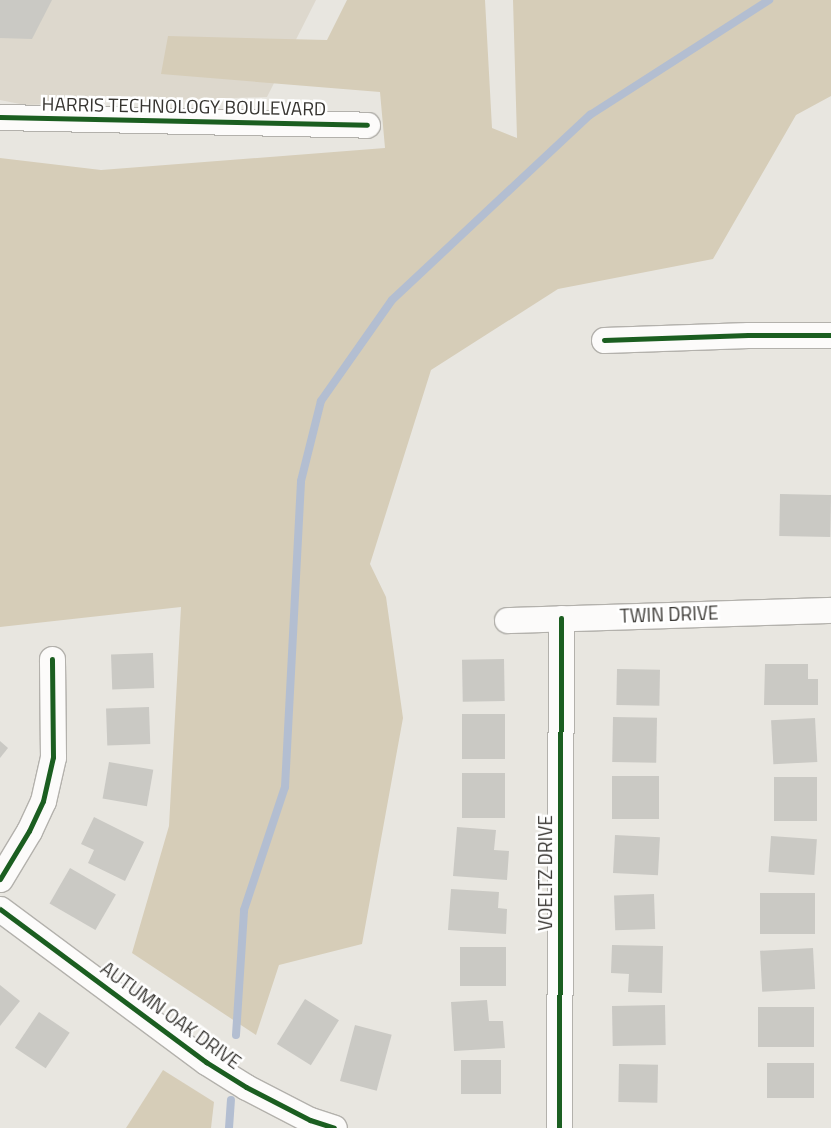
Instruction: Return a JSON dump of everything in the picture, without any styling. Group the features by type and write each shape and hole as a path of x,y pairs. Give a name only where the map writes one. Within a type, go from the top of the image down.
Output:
{"street":[{"name":"HARRIS TECHNOLOGY BOULEVARD","path":"0,117 367,125"},
{"path":"604,340 748,335 831,335"},
{"name":"TWIN DRIVE","path":"507,620 831,610"},
{"name":"VOELTZ DRIVE","path":"559,1128 561,618"},
{"path":"0,879 29,831 45,792 53,757 52,659"},
{"name":"AUTUMN OAK DRIVE","path":"0,909 206,1062 310,1120 334,1128"}],"shaded area":[{"path":"0,0 316,0 267,97 25,105 0,100"},
{"path":"347,0 485,0 492,128 517,138 513,0 831,0 831,96 796,115 713,259 558,289 431,370 370,564 386,597 403,718 362,944 279,965 256,1035 132,953 169,826 181,607 0,627 0,158 101,170 385,148 380,92 161,74 168,36 327,40"},
{"path":"163,1070 214,1102 211,1128 126,1128"}],"building":[{"path":"0,0 52,0 32,39 0,38"},
{"path":"780,494 831,495 830,537 779,536"},
{"path":"153,653 154,688 112,689 111,654"},
{"path":"504,659 505,701 463,702 462,660"},
{"path":"765,664 808,664 808,679 818,679 818,705 764,705"},
{"path":"617,669 660,670 659,706 616,705"},
{"path":"149,707 150,744 107,745 106,709"},
{"path":"462,714 505,714 505,759 462,759"},
{"path":"613,717 657,718 656,763 612,762"},
{"path":"815,718 817,762 773,764 771,720"},
{"path":"0,741 8,748 0,758"},
{"path":"109,762 153,770 147,806 103,798"},
{"path":"462,773 505,773 505,818 462,818"},
{"path":"612,776 659,776 659,819 612,819"},
{"path":"774,777 817,777 817,821 774,821"},
{"path":"94,817 144,842 125,881 88,863 94,850 81,844"},
{"path":"457,827 496,830 494,850 509,851 507,880 453,876"},
{"path":"615,835 660,837 658,875 613,873"},
{"path":"771,836 817,839 814,875 768,872"},
{"path":"70,868 116,894 95,930 50,904"},
{"path":"451,889 499,892 498,908 507,909 506,934 448,930"},
{"path":"760,893 815,893 815,934 760,934"},
{"path":"654,894 655,929 615,930 614,895"},
{"path":"612,945 663,946 662,993 628,992 629,974 611,973"},
{"path":"460,947 506,947 506,986 460,986"},
{"path":"813,948 815,989 762,992 760,951"},
{"path":"0,985 20,1001 0,1026"},
{"path":"305,999 339,1020 311,1065 277,1044"},
{"path":"487,1000 489,1021 503,1021 505,1048 454,1051 451,1002"},
{"path":"665,1005 666,1045 613,1046 612,1006"},
{"path":"758,1007 814,1007 814,1047 758,1047"},
{"path":"39,1012 70,1033 46,1068 15,1048"},
{"path":"355,1025 392,1035 377,1091 340,1081"},
{"path":"461,1060 501,1060 501,1094 461,1094"},
{"path":"767,1063 814,1063 814,1098 767,1098"},
{"path":"619,1064 658,1065 657,1103 618,1102"}],"waterway":[{"path":"236,1035 244,910 285,787 301,481 321,401 392,300 590,115 769,0"},
{"path":"229,1128 231,1100"}],"cycle path":[{"path":"0,117 367,125"},
{"path":"604,340 748,335 831,335"},
{"path":"559,1128 561,618"},
{"path":"0,879 29,831 43,801 53,757 52,659"},
{"path":"0,909 206,1062 246,1087 310,1120 334,1128"}]}
